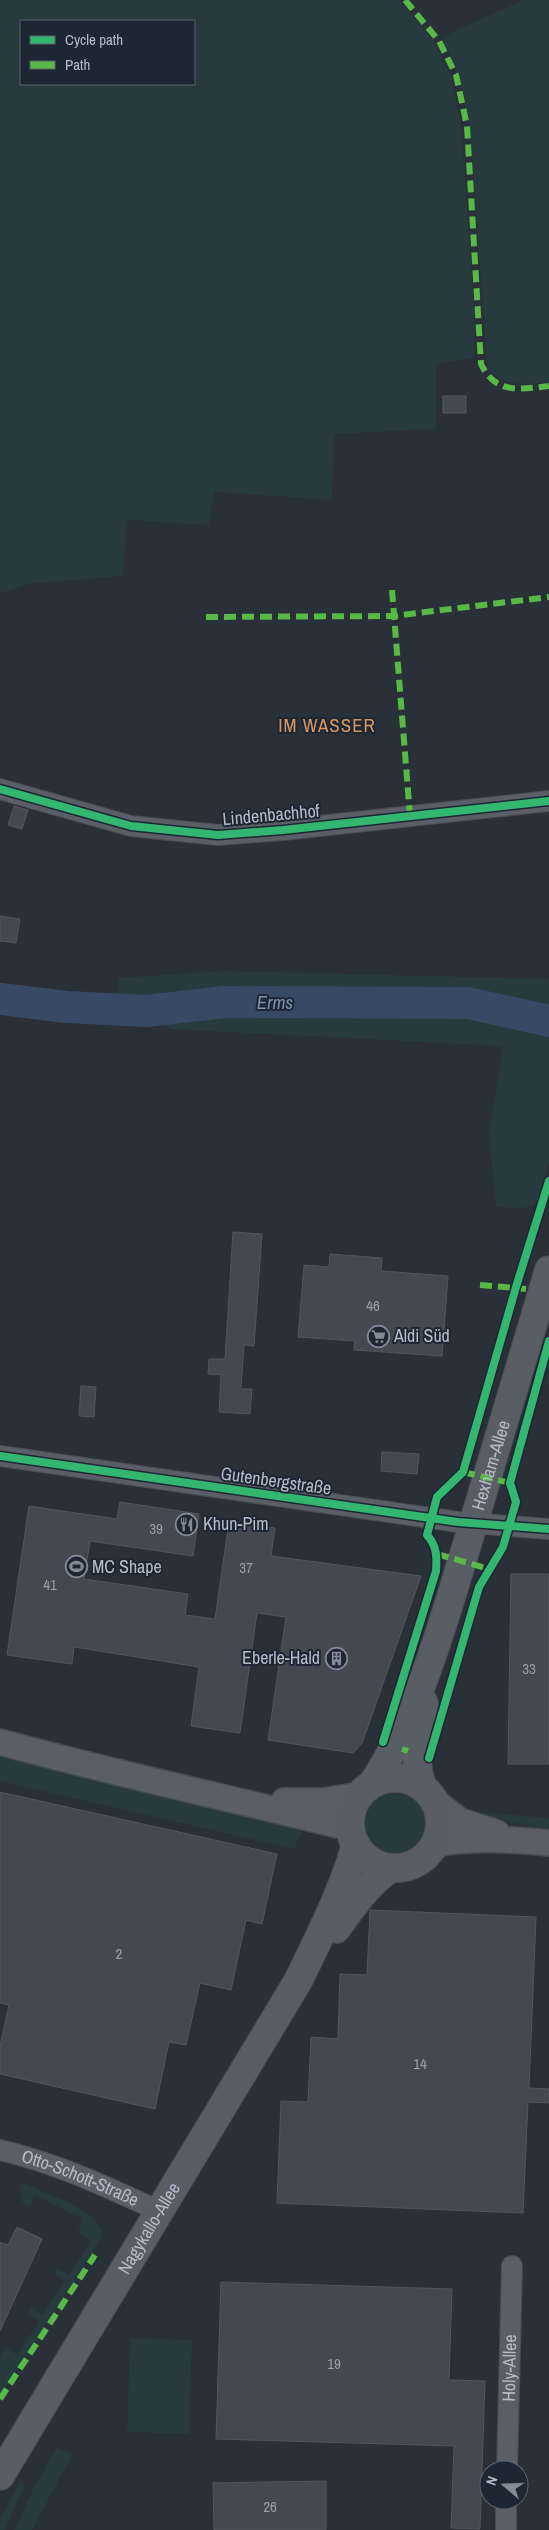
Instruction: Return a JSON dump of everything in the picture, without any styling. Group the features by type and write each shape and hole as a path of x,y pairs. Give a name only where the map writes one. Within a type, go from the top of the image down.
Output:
{"main road":[{"name":"Hexham-Allee","path":"367,1789 395,1746 431,1659 518,1382 549,1270"},
{"name":"Hexham-Allee","path":"429,1794 418,1775 416,1754 431,1659"},
{"path":"399,1778 429,1794 438,1809 440,1827 435,1844 430,1851 417,1862 391,1868 382,1866 367,1858 353,1836 352,1810 367,1789 399,1778"},
{"name":"Nagykallo-Allee","path":"298,1981 335,1905 353,1836"},
{"name":"Nagykallo-Allee","path":"0,2476 298,1981 363,1892 378,1877 391,1868"}],"street":[{"name":"Lindenbachhof","path":"0,789 131,826 218,835 282,830 549,801"},
{"name":"Gutenbergstraße","path":"0,1456 473,1524 549,1530"},
{"path":"0,1742 114,1772 247,1801 353,1836"},
{"path":"247,1801 323,1801 367,1789"},
{"path":"429,1794 460,1821 519,1839"},
{"path":"435,1844 458,1840 519,1839 549,1843"},
{"name":"Otto-Schott-Straße","path":"0,2150 45,2162 77,2174 159,2211"},
{"name":"Holy-Allee","path":"506,2460 512,2266"},
{"path":"506,2510 506,2530"}],"green space":[{"path":"0,0 399,0 435,43 451,76 461,126 474,306 474,358 436,364 436,429 334,434 332,500 214,492 209,525 127,520 123,576 28,584 0,594"},
{"path":"523,0 549,0 549,382 531,384 505,381 492,371 487,363 470,126 458,73 442,37"},
{"path":"224,971 549,979 549,1164 538,1204 518,1209 496,1206 489,1132 503,1046 169,1029 118,997 119,978"},
{"path":"0,1752 304,1826 294,1849 0,1781"},
{"path":"389,1788 403,1788 416,1794 425,1803 431,1816 429,1836 421,1848 403,1858 389,1858 376,1852 367,1843 361,1830 361,1816 367,1803 376,1794"},
{"path":"477,1812 549,1818 549,1831 476,1814"},
{"path":"26,2184 67,2202 88,2214 96,2220 100,2227 101,2239 0,2395 0,2356 5,2347 17,2355 39,2321 27,2313 31,2307 43,2315 65,2281 54,2273 57,2268 69,2275 91,2242 78,2232 83,2219 35,2195 29,2208 22,2202 20,2185"},
{"path":"130,2338 192,2340 189,2434 127,2432"},
{"path":"57,2447 72,2455 32,2530 15,2530 34,2487"},
{"path":"20,2482 25,2484 5,2530 0,2530 0,2519"}],"building":[{"path":"443,396 466,396 466,413 443,413"},
{"path":"14,806 28,810 22,829 8,825"},
{"path":"0,916 20,919 16,943 0,941"},
{"path":"233,1232 262,1234 254,1346 244,1345 241,1389 252,1389 250,1414 219,1412 221,1375 208,1374 209,1359 225,1359"},
{"path":"330,1254 382,1258 381,1271 448,1276 442,1356 354,1350 355,1341 298,1337 304,1265 329,1267"},
{"path":"81,1386 96,1387 94,1417 79,1416"},
{"path":"382,1452 419,1454 417,1474 381,1471"},
{"path":"120,1502 199,1514 193,1556 90,1541 84,1579 188,1594 185,1615 215,1619 229,1522 275,1528 271,1556 421,1576 362,1743 353,1753 268,1740 286,1617 257,1613 240,1733 191,1726 199,1667 74,1647 72,1664 7,1655 29,1506 117,1519"},
{"path":"511,1574 549,1574 549,1764 508,1764"},
{"path":"0,1792 277,1854 262,1924 246,1920 231,1990 200,1983 186,2045 169,2042 155,2109 0,2074 0,2046 9,2005 0,2003"},
{"path":"370,1910 536,1917 529,2088 549,2089 549,2103 528,2102 523,2213 277,2203 281,2101 308,2102 311,2037 338,2039 340,1974 367,1975"},
{"path":"17,2227 42,2239 0,2331 0,2242 8,2245"},
{"path":"221,2282 452,2289 449,2380 485,2381 482,2460 479,2460 480,2529 451,2528 454,2446 216,2439"},
{"path":"326,2481 326,2530 214,2530 213,2483"}],"waterway":[{"name":"Erms","path":"0,999 67,1007 146,1011 225,1002 468,1003 549,1021"}],"marked path":[{"path":"405,0 439,41 456,75 467,126 481,364 494,381 510,388 549,386"},
{"path":"392,590 410,816"},
{"path":"206,617 393,616 549,597"},
{"path":"480,1285 526,1289"},
{"path":"463,1472 510,1483"},
{"path":"437,1554 489,1569"},
{"path":"402,1749 408,1751"},
{"path":"0,2399 95,2255"}],"cycle path":[{"path":"0,789 131,826 218,835 283,830 549,801"},
{"path":"383,1742 436,1571 436,1552 433,1543 427,1535 437,1497 463,1472 516,1287 549,1181"},
{"path":"429,1758 479,1587 503,1547 516,1502 510,1483 549,1341"},
{"path":"0,1456 458,1522 549,1529"}],"place":[{"name":"Aldi Süd","path":"378,1336"},
{"name":"Khun-Pim","path":"187,1524"},
{"name":"MC Shape","path":"76,1567"},
{"name":"Eberle-Hald","path":"336,1658"}],"district":[{"name":"IM WASSER","path":"327,725"}]}
